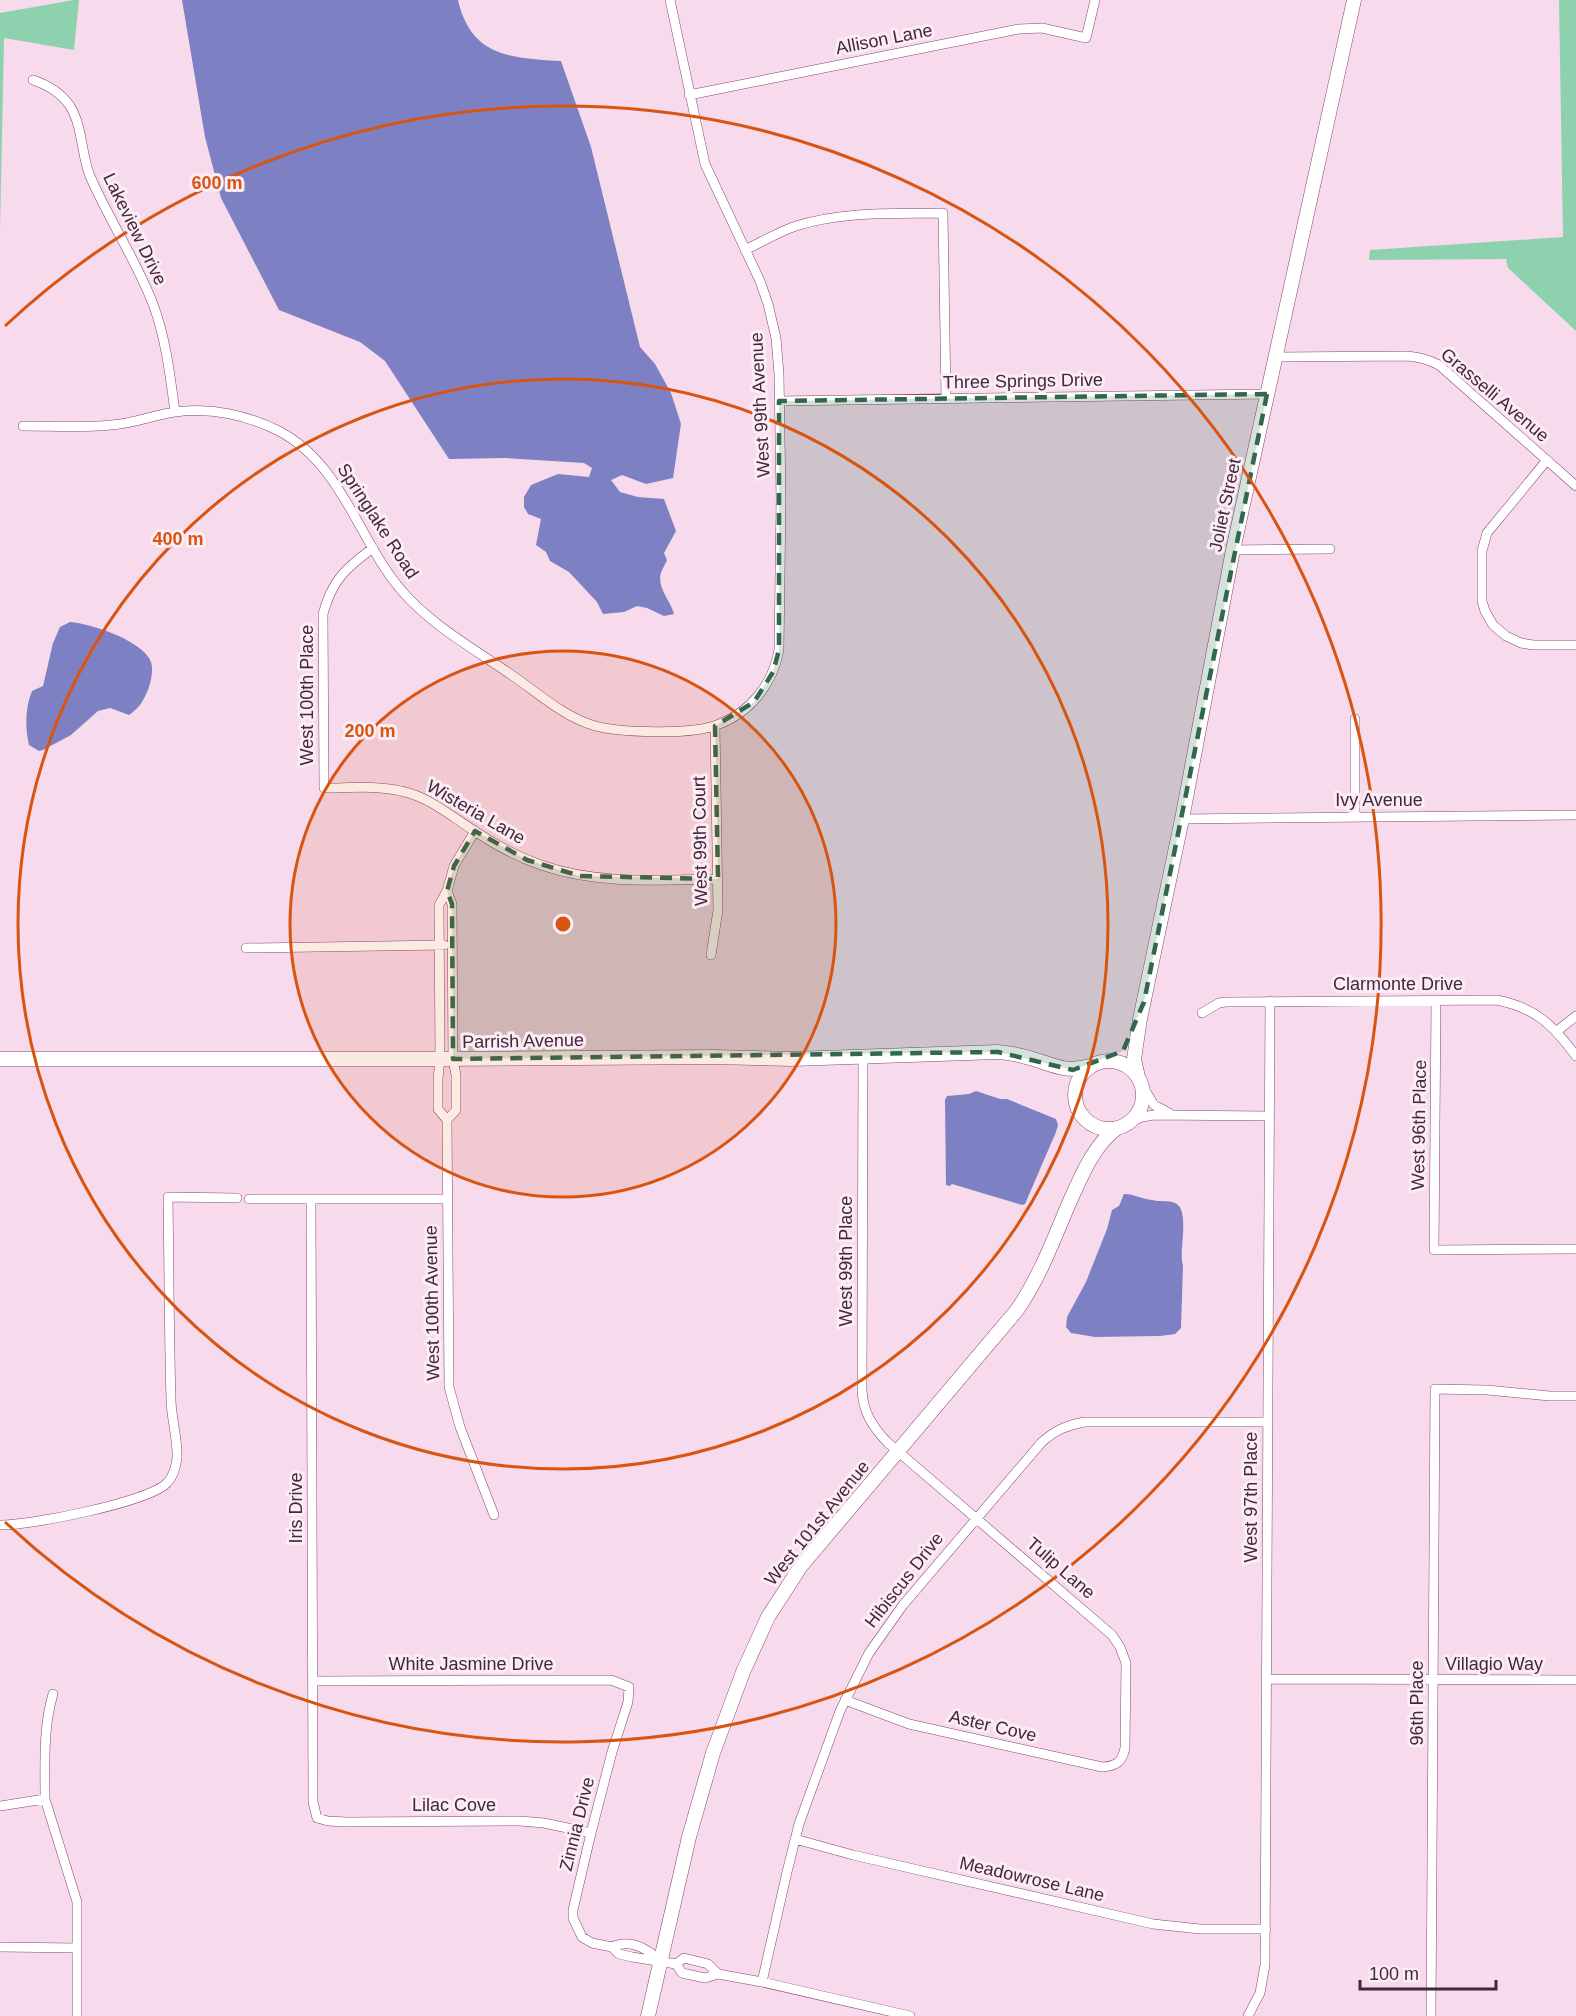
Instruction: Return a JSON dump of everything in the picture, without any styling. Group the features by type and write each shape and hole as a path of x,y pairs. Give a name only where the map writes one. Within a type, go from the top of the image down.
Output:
{"street":[{"name":"West 99th Avenue","path":"670,0 705,164 762,287 774,326 778,350 780,628 777,662 754,702 736,716 716,726"},
{"name":"Allison Lane","path":"689,95 1019,29 1042,28 1086,38 1095,0"},
{"name":"Joliet Street","path":"1140,1082 1134,1059 1140,1019 1182,819 1233,550 1354,0"},
{"name":"Lakeview Drive","path":"33,80 57,92 75,116 91,177 153,305 165,346 176,412"},
{"path":"745,250 795,227 835,218 868,214 943,213 945,399"},
{"name":"Grasselli Avenue","path":"1275,357 1407,356 1430,360 1439,365 1576,486"},
{"name":"Three Springs Drive","path":"779,400 1267,394"},
{"name":"Springlake Road","path":"23,426 111,426 176,412 202,411 230,414 260,423 293,440 313,456 332,478 373,548 402,591 426,614 527,686 579,720 604,728 621,731 685,730 716,726"},
{"path":"1547,460 1487,533 1482,551 1482,601 1493,625 1506,636 1521,643 1533,645 1576,645"},
{"name":"West 100th Place","path":"324,788 323,614 330,591 339,577 373,548"},
{"path":"1233,550 1330,549"},
{"path":"1355,719 1355,817"},
{"name":"West 99th Court","path":"711,955 717,922 718,879 716,726"},
{"name":"Wisteria Lane","path":"324,788 401,790 433,803 502,848 527,860 580,876 624,880 718,879"},
{"name":"Ivy Avenue","path":"1182,819 1576,815"},
{"name":"West 100th Avenue","path":"447,1119 456,1110 447,1059 440,945 440,905 447,891 454,866 475,831"},
{"name":"West 100th Avenue","path":"447,891 452,904 453,945 447,1059 438,1079 438,1109 447,1119 449,1387 460,1427 494,1515"},
{"path":"246,948 453,945"},
{"name":"Clarmonte Drive","path":"1202,1012 1219,1003 1270,1001 1489,1000 1508,1002 1537,1014 1557,1030 1576,1056"},
{"name":"West 97th Place","path":"1248,2016 1260,1993 1265,1965 1266,1929 1270,1001"},
{"name":"West 96th Place","path":"1436,1001 1434,1250 1576,1249"},
{"path":"1557,1030 1576,1016"},
{"name":"Joliet Street","path":"1106,1060 1117,1056 1125,1049 1140,1019"},
{"name":"Parrish Avenue","path":"0,1059 863,1057 998,1052 1018,1055 1067,1070 1079,1070 1106,1060"},
{"name":"West 99th Place","path":"863,1057 862,1398 865,1411 874,1428 899,1452"},
{"path":"1106,1060 1126,1065 1155,1106 1174,1115"},
{"name":"Parrish Avenue","path":"1045,1064 1072,1088 1082,1115"},
{"path":"1076,1101 1077,1084 1082,1074 1090,1066"},
{"path":"1123,1125 1140,1110 1143,1099 1140,1082"},
{"path":"1082,1115 1096,1126 1106,1129 1148,1116 1270,1116"},
{"name":"West 101st Avenue","path":"1082,1115 1091,1138 1085,1168"},
{"name":"West 101st Avenue","path":"648,2016 689,1838 713,1753 758,1639 775,1606 801,1566 899,1452 1024,1300 1038,1274 1085,1168 1102,1142 1123,1125"},
{"path":"0,1525 45,1521 124,1502 156,1491 168,1482 177,1456 171,1412 168,1197 237,1198"},
{"path":"249,1198 447,1199"},
{"name":"Iris Drive","path":"311,1199 313,1802 317,1818"},
{"name":"96th Place","path":"1431,2016 1435,1389 1576,1396"},
{"name":"Hibiscus Drive","path":"762,1982 805,1805 845,1700 869,1653 890,1620 1041,1443 1053,1432 1068,1425 1085,1422 1268,1422"},
{"name":"Tulip Lane","path":"899,1452 1103,1626 1117,1641 1126,1663 1125,1748"},
{"name":"White Jasmine Drive","path":"312,1681 611,1680 629,1687"},
{"name":"Villagio Way","path":"1268,1680 1576,1680"},
{"name":"Zinnia Drive","path":"629,1687 628,1702 612,1752 591,1833 573,1918 582,1937 592,1943 612,1947 621,1942 645,1948 661,1961"},
{"path":"53,1694 48,1711 44,1749 45,1799 77,1902 76,2016"},
{"name":"Aster Cove","path":"845,1700 909,1724 1102,1767 1112,1767 1119,1763 1123,1758 1125,1748"},
{"path":"0,1806 45,1799"},
{"name":"Lilac Cove","path":"317,1818 346,1822 520,1821 544,1823 591,1833"},
{"name":"Meadowrose Lane","path":"795,1839 853,1855 1150,1923 1200,1929 1266,1929"},
{"path":"0,1947 77,1948"},
{"path":"676,1964 684,1958 708,1964 718,1974"},
{"path":"661,1961 676,1964 682,1973 705,1978 718,1974 762,1982 910,2016"}],"highlighted area":[{"path":"1267,394 1144,1002 1123,1051 1073,1070 998,1052 453,1059 452,904 447,891 454,866 475,831 527,860 580,876 718,879 715,726 754,702 773,672 779,650 779,401"}],"green space":[{"path":"79,0 74,50 4,38 0,232 0,13"},
{"path":"1559,0 1576,0 1576,331 1508,268 1506,259 1369,260 1370,250 1563,237"}],"water":[{"path":"182,0 458,0 464,19 483,44 510,55 561,61 591,147 640,347 655,364 671,393 681,424 673,478 646,484 622,475 611,480 620,492 638,497 664,499 676,531 664,553 667,560 660,578 674,614 664,616 637,606 624,612 603,614 597,602 569,572 550,561 546,552 536,545 541,519 528,514 524,507 524,497 531,485 558,474 589,477 592,468 584,463 505,458 449,459 385,361 360,342 279,310 221,198 205,137"},
{"path":"70,622 101,629 125,639 143,651 151,662 150,682 142,702 129,715 110,708 98,711 71,735 39,751 29,745 26,724 28,704 32,691 43,686 53,643 60,627"},
{"path":"976,1091 1007,1099 1056,1119 1058,1125 1056,1132 1025,1204 952,1184 946,1185 945,1100 947,1096"},
{"path":"1124,1194 1175,1203 1180,1207 1183,1222 1181,1328 1175,1334 1095,1337 1071,1333 1066,1327 1067,1317 1086,1282 1112,1210 1119,1206"}]}
